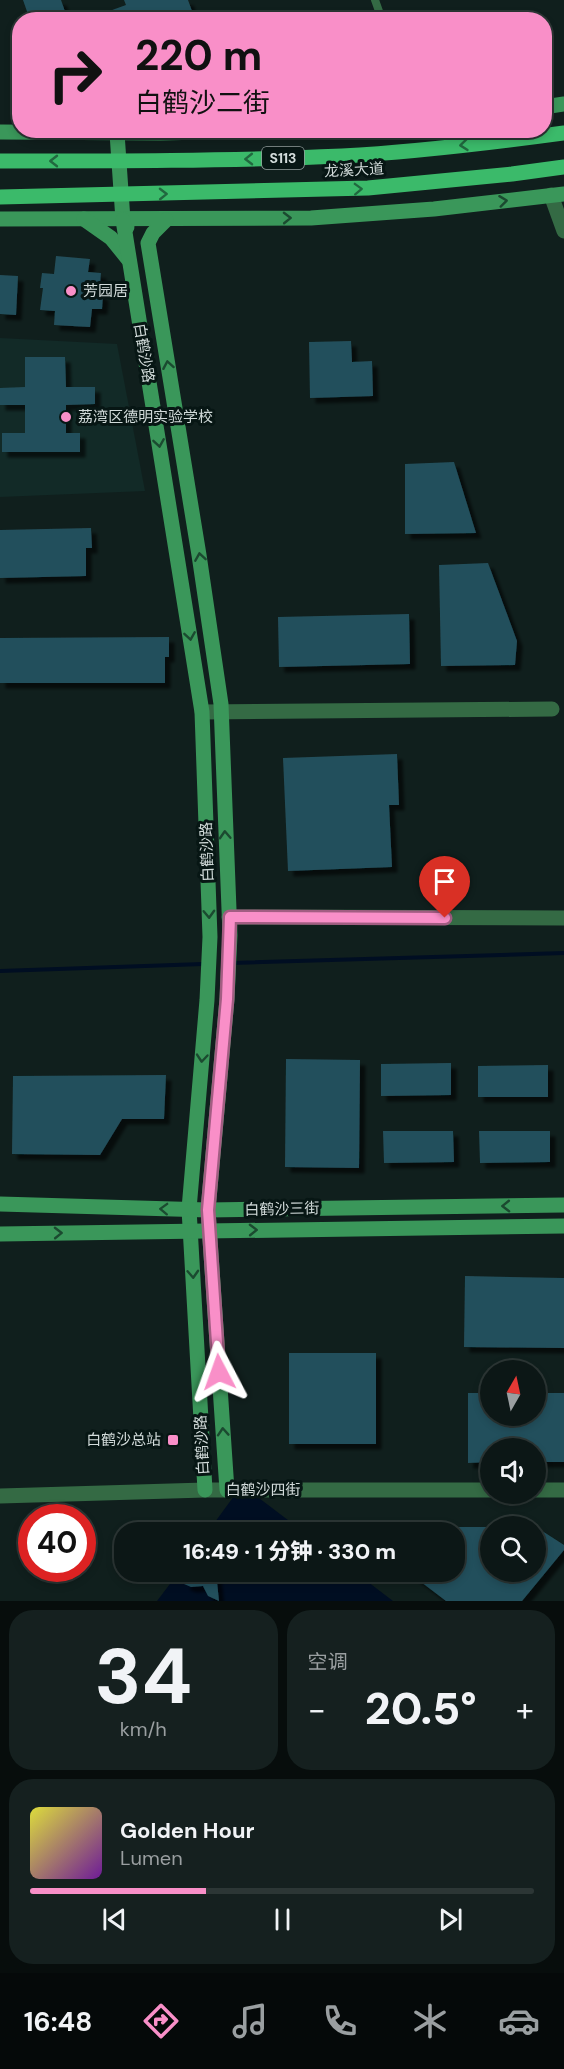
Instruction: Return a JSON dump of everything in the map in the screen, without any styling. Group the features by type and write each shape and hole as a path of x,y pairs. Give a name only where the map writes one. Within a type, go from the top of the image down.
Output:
{"main road":[{"name":"龙溪大道","path":"0,161 344,156 522,138"},
{"name":"龙溪大道","path":"0,197 368,188 564,167"}],"street":[{"name":"白鹤沙路","path":"117,138 123,220 202,712 210,937 207,1000 189,1209 205,1490"},
{"path":"0,219 311,218 434,209 557,195 564,231"},
{"path":"84,219 111,238 130,261"},
{"path":"123,220 153,278"},
{"name":"白鹤沙路","path":"166,220 153,233 148,243 200,555 221,712 230,935 227,999 208,1210 227,1490"},
{"path":"202,712 552,709"},
{"path":"230,917 564,918"},
{"name":"白鹤沙三街","path":"0,1204 208,1210 564,1205"},
{"name":"白鹤沙三街","path":"0,1234 564,1226"},
{"name":"白鹤沙四街","path":"0,1496 205,1490 480,1490"},
{"path":"546,1490 564,1490"}],"shaded area":[{"name":"荔湾区德明实验学校","path":"0,338 117,344 145,491 0,497"}],"water":[{"path":"242,1485 291,1522 215,1522"},
{"path":"171,1582 368,1582 393,1601 157,1601"}],"building":[{"path":"23,0 61,0 65,12 27,12"},
{"path":"124,0 188,0 192,11 107,12 126,5"},
{"name":"芳园居","path":"56,256 90,259 88,272 101,273 99,294 103,295 102,309 92,309 90,327 54,325 55,311 40,310 43,288 40,288 42,273 54,274"},
{"path":"0,275 18,276 16,315 0,314"},
{"path":"351,341 352,362 372,361 373,396 310,398 309,342"},
{"path":"25,357 65,357 66,387 95,387 95,404 66,405 66,433 80,433 80,452 2,452 2,433 25,433 25,405 0,405 0,388 25,387"},
{"path":"454,462 476,533 405,534 405,464"},
{"path":"91,528 92,548 86,548 86,576 0,578 0,530"},
{"path":"488,563 517,641 515,665 441,666 439,565"},
{"path":"409,614 410,664 279,667 278,617"},
{"path":"169,637 169,657 165,657 165,683 0,683 0,638"},
{"path":"397,754 399,805 389,805 392,867 288,871 283,758"},
{"path":"286,1059 360,1060 359,1168 285,1167"},
{"path":"451,1063 451,1095 381,1096 381,1064"},
{"path":"548,1065 548,1097 478,1097 478,1066"},
{"path":"166,1075 164,1119 122,1119 100,1155 12,1154 13,1076"},
{"path":"383,1131 453,1131 454,1162 384,1163"},
{"path":"479,1131 550,1131 550,1162 480,1163"},
{"path":"465,1276 564,1278 564,1348 464,1347"},
{"path":"289,1353 376,1353 376,1444 289,1444"},
{"path":"468,1393 480,1393 480,1426 546,1426 546,1393 564,1393 564,1462 546,1462 546,1438 480,1438 480,1462 468,1463"},
{"path":"465,1527 480,1527 480,1582 538,1582 522,1601 446,1601 421,1582 465,1582"},
{"path":"546,1533 564,1545 564,1550 546,1572"},
{"path":"185,1582 217,1582 219,1601 208,1596 203,1586 191,1587 184,1584"}],"waterway":[{"path":"232,963 564,953"},
{"path":"0,971 203,964"}],"place":[{"name":"芳园居","path":"71,291"},
{"name":"荔湾区德明实验学校","path":"66,417"},
{"name":"白鹤沙总站","path":"173,1440"}],"route":[{"path":"219,1372 208,1210 227,999 230,917 445,918"}]}
